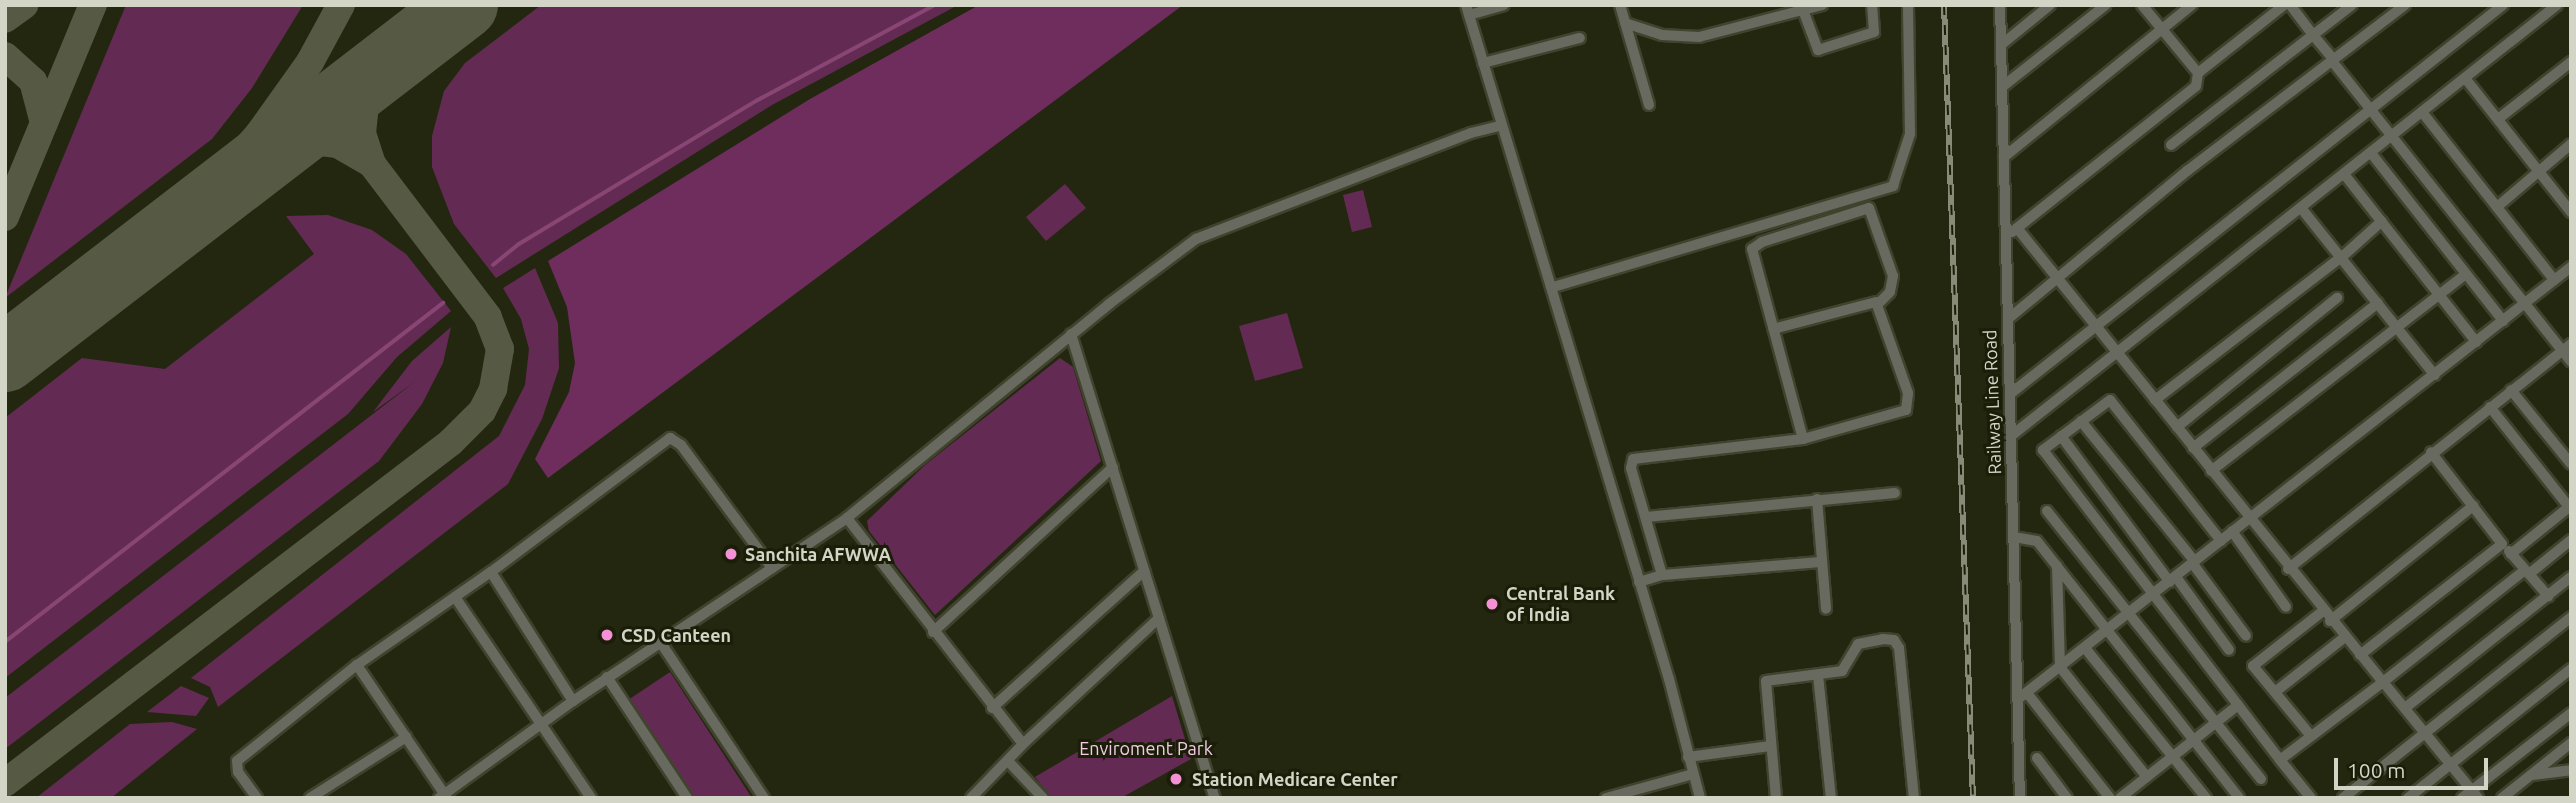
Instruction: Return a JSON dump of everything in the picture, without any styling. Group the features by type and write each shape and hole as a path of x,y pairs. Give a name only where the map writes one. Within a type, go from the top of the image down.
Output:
{"street":[{"path":"1504,5 1468,10 1500,126 1553,287 1700,798"},
{"path":"1620,5 1649,105"},
{"path":"1625,23 1662,35 1699,37 1822,5"},
{"path":"1803,10 1818,50 1874,32 1872,5"},
{"path":"1553,287 1893,186 1910,134 1908,5"},
{"name":"Railway Line Road","path":"2000,5 2014,537 2022,696 2020,798"},
{"path":"2001,45 2050,5"},
{"path":"2002,87 2106,5"},
{"path":"2142,5 2198,73"},
{"path":"2004,157 2192,5"},
{"path":"2006,237 2196,86 2198,73 2284,5"},
{"path":"2290,5 2526,302 2567,347 2571,361"},
{"path":"2171,145 2352,5"},
{"path":"2008,318 2187,171 2405,5"},
{"path":"2010,394 2098,328 2503,5"},
{"path":"2011,436 2557,5"},
{"path":"1483,63 1580,38"},
{"path":"2498,119 2571,62"},
{"path":"2465,78 2571,212"},
{"path":"2422,113 2554,280"},
{"path":"357,665 443,797 607,677 847,518 1071,334 1196,239 1471,133 1500,126"},
{"path":"2497,207 2571,145"},
{"path":"2371,153 2503,321"},
{"path":"2344,174 2476,342"},
{"path":"1803,439 1752,261 1754,247 1866,207 1872,211 1893,276 1892,288 1878,304"},
{"path":"2301,208 2343,256 2435,375"},
{"path":"2155,400 2343,256 2382,221"},
{"path":"2017,228 2326,616 2384,682 2475,794"},
{"path":"2110,798 2022,696 2571,267"},
{"path":"2211,471 2466,274"},
{"path":"2176,427 2337,298"},
{"path":"1773,329 1869,301 1878,304"},
{"path":"2193,448 2378,303"},
{"path":"1662,575 1631,468 1633,459 1803,439 1906,410 1908,393 1878,304"},
{"path":"1071,334 1215,798"},
{"path":"2288,569 2431,452 2567,347"},
{"path":"2511,390 2571,464"},
{"path":"2221,541 2110,400 2043,452 2311,798"},
{"path":"2490,407 2570,506 2511,554"},
{"path":"2081,421 2194,563 2246,636"},
{"path":"2061,436 2229,650"},
{"path":"257,798 238,772 237,761 357,665 491,572 670,438 681,444 772,568"},
{"path":"2431,452 2502,544 2548,596"},
{"path":"933,632 1113,467"},
{"path":"1646,517 1895,493"},
{"path":"1817,499 1826,609"},
{"path":"2311,736 2253,666 2326,616 2473,506"},
{"path":"2047,511 2261,779"},
{"path":"847,518 992,708 1023,744"},
{"path":"2232,531 2286,607"},
{"path":"2014,537 2033,538 2239,798"},
{"path":"2280,760 2571,540"},
{"path":"2360,655 2502,544"},
{"path":"1639,582 1662,575 1821,562"},
{"path":"2057,566 2060,667 2147,777"},
{"path":"992,708 1144,571"},
{"path":"491,572 573,701"},
{"path":"2405,708 2571,578"},
{"path":"455,597 539,725 591,798"},
{"path":"2343,798 2571,617"},
{"path":"971,798 1023,744 1159,618"},
{"path":"2275,692 2345,638"},
{"path":"1776,798 1766,681 1818,675 1847,668 1858,644 1884,639 1896,642 1914,798"},
{"path":"661,643 764,798"},
{"path":"2085,648 2206,798"},
{"path":"2408,798 2571,669"},
{"path":"1818,675 1831,798"},
{"path":"607,677 687,798"},
{"path":"2120,798 2238,705"},
{"path":"2462,798 2475,794 2571,713"},
{"path":"310,798 406,737"},
{"path":"2502,798 2571,743"},
{"path":"1688,757 1770,746"},
{"path":"2037,758 2067,798"},
{"path":"1008,761 1043,798"},
{"path":"2530,776 2571,770"},
{"path":"1606,798 1693,774"}],"green space":[{"path":"126,5 303,5 252,88 212,139 5,298"},
{"path":"541,5 958,5 772,105 496,278 454,224 432,167 432,136 444,91 465,63"},
{"path":"1065,184 1086,208 1046,241 1026,217"},
{"path":"1363,190 1372,227 1352,232 1343,195"},
{"path":"328,215 372,230 406,254 451,311 397,357 348,414 5,678 5,418 82,358 165,369 314,254 286,216"},
{"path":"535,268 558,323 559,368 542,419 508,484 218,707 210,687 191,678 499,436 525,385 529,349 521,319 503,288"},
{"path":"1287,313 1303,368 1255,381 1239,326"},
{"path":"451,327 443,363 422,404 379,461 5,749 5,698 417,380 373,412 412,361"},
{"path":"1060,358 1073,367 1101,461 935,615 869,531 867,521 925,465"},
{"path":"670,672 752,798 692,798 628,700"},
{"path":"181,686 209,698 196,716 147,712"},
{"name":"Enviroment Park","path":"1172,696 1191,759 1121,798 1052,798 1035,777"},
{"path":"172,722 197,729 111,798 36,798 130,724"}],"shaded area":[{"path":"979,5 1183,5 548,478 535,459 569,392 575,363 567,307 548,261 810,99"}],"waterway":[{"path":"493,265 519,244 756,101 935,5"},
{"path":"5,642 443,303"}],"taxiway":[{"path":"5,19 24,5"},
{"path":"5,217 93,5"},
{"path":"144,252 198,202 258,135 310,62 341,5"},
{"path":"372,164 362,133 365,104 375,82 406,50"},
{"path":"5,56 33,81 44,123"},
{"path":"5,783 451,442 482,411 493,389 500,349 488,317 372,164 338,144 308,141 279,150 250,170"}],"runway":[{"path":"5,358 464,5"}],"railway":[{"path":"1944,5 1973,798"}],"place":[{"name":"Sanchita AFWWA","path":"731,554"},
{"name":"Central Bank of India","path":"1492,604"},
{"name":"CSD Canteen","path":"607,635"},
{"name":"Station Medicare Center","path":"1176,779"}]}
